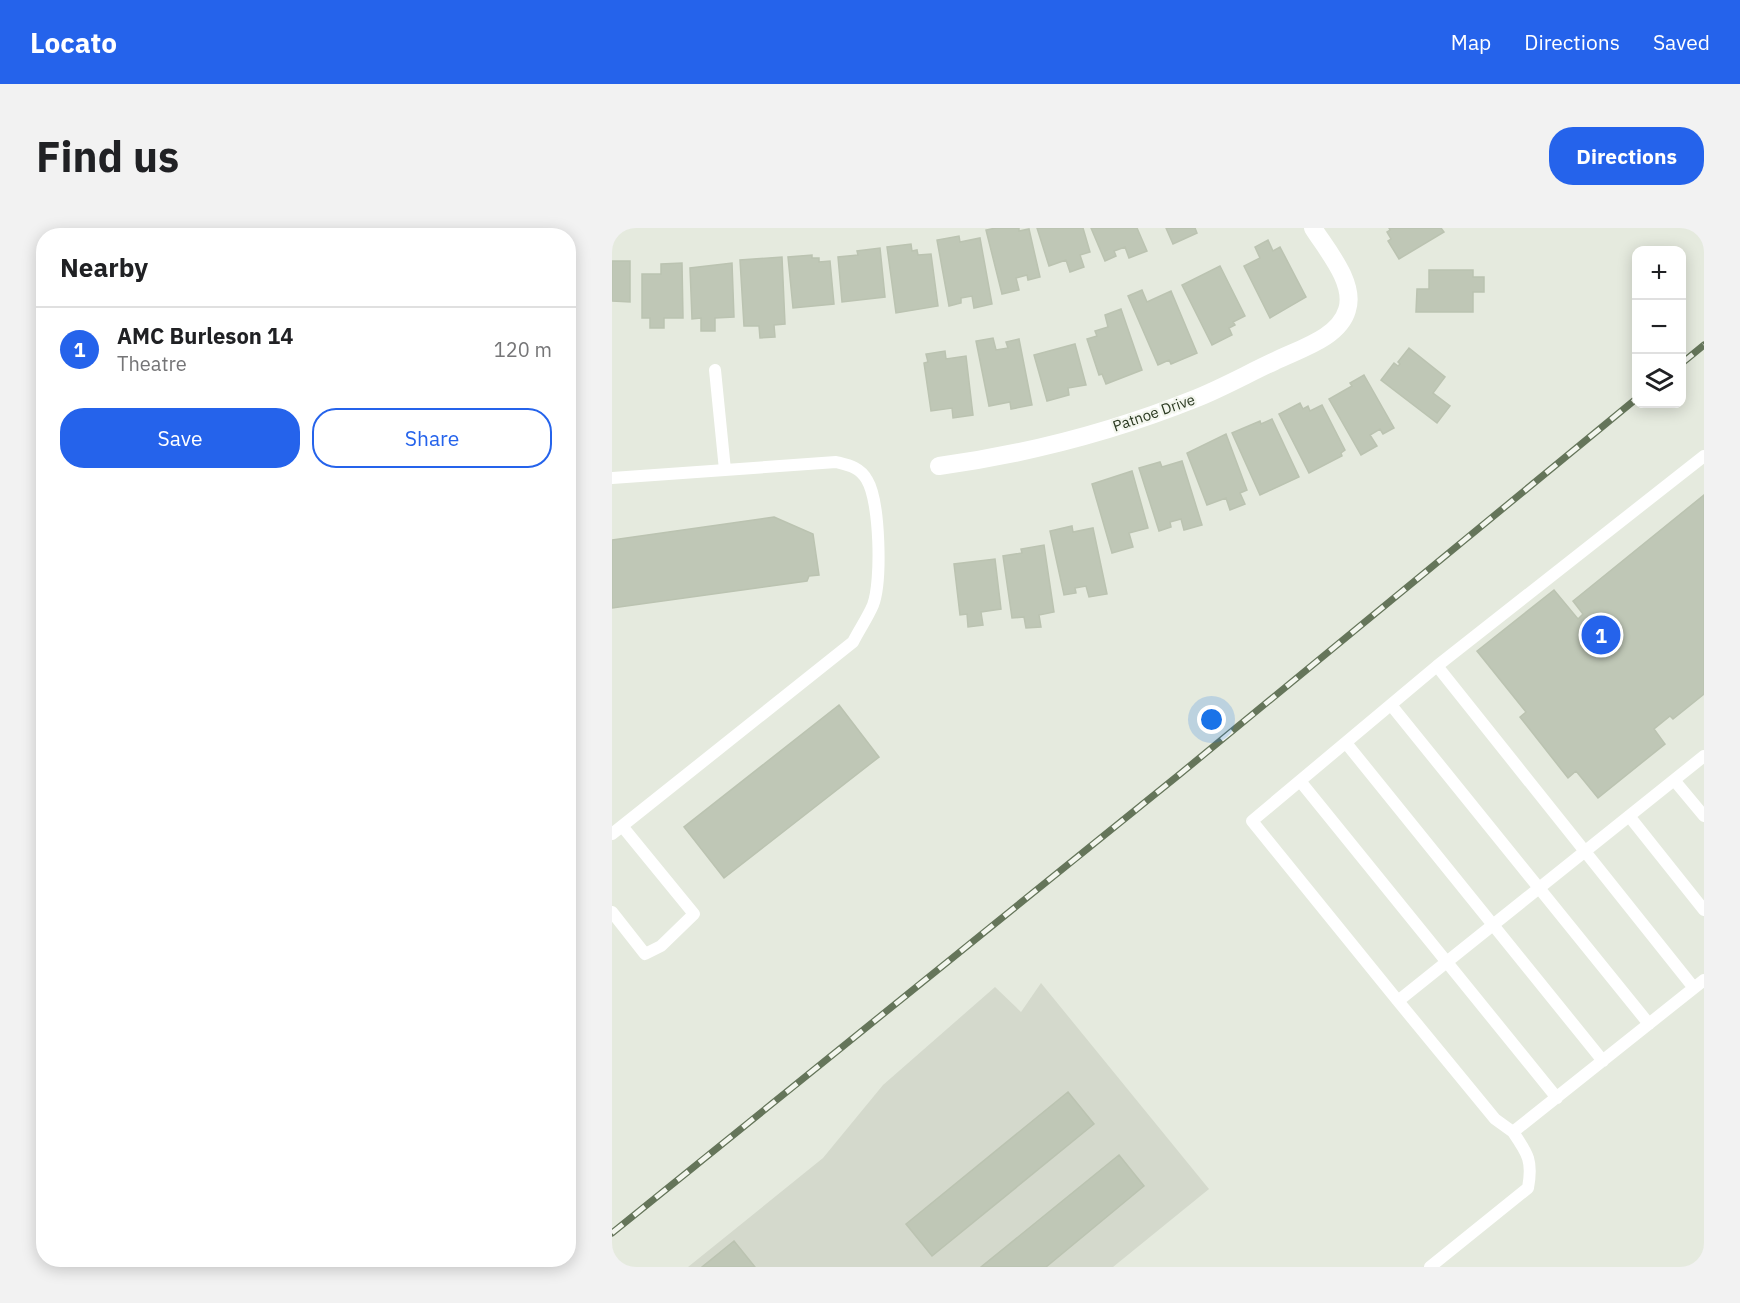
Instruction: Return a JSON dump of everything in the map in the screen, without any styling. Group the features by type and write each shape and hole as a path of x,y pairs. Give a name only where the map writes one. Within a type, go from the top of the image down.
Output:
{"street":[{"name":"Patnoe Drive","path":"939,466 991,459 1106,429 1198,398 1332,331 1347,309 1349,297 1346,284 1313,228"}],"lane":[{"path":"715,370 725,470"},
{"path":"1430,1267 1528,1188 1531,1174 1530,1157 1513,1132 1495,1119 1252,821 1437,666 1704,456"},
{"path":"612,478 836,462 855,467 867,479 872,494 880,558 873,603 853,642 617,830 694,914 661,946 645,954 612,912"},
{"path":"1437,666 1585,851 1699,984 1513,1132"},
{"path":"1390,705 1649,1024"},
{"path":"1346,743 1603,1061"},
{"path":"1398,1001 1704,756"},
{"path":"1674,780 1704,816"},
{"path":"1300,781 1557,1098"},
{"path":"1629,816 1704,910"}],"shaded area":[{"path":"1041,983 1209,1189 1113,1267 688,1267 823,1158 883,1085 995,987 1021,1012"}],"building":[{"path":"1019,228 1019,231 1029,229 1040,277 1028,280 1027,275 1016,278 1019,290 1002,294 986,230"},
{"path":"1037,228 1083,228 1090,252 1080,255 1084,267 1070,272 1066,260 1049,266"},
{"path":"1091,228 1137,228 1147,251 1129,258 1125,247 1114,251 1116,256 1105,261"},
{"path":"1166,228 1195,228 1197,233 1173,244"},
{"path":"1389,228 1441,228 1444,232 1399,259 1388,241 1391,239 1387,232"},
{"path":"959,236 960,242 980,238 992,304 974,308 972,296 961,298 961,303 949,306 937,240"},
{"path":"1268,240 1273,251 1280,247 1306,297 1270,318 1244,266 1260,258 1255,247"},
{"path":"911,244 912,251 917,250 918,255 931,254 938,306 896,313 887,247"},
{"path":"880,248 885,297 842,302 838,257 858,255 857,251"},
{"path":"812,255 812,258 819,258 819,262 830,261 834,304 793,308 788,257"},
{"path":"782,257 785,324 774,325 775,337 760,338 759,326 744,326 740,260"},
{"path":"612,261 630,261 630,302 612,301"},
{"path":"682,263 683,318 664,318 664,328 650,328 650,318 642,318 642,274 661,274 661,264"},
{"path":"732,263 734,317 715,318 715,331 701,331 701,318 692,319 690,268"},
{"path":"1220,266 1245,316 1233,322 1235,325 1229,328 1232,335 1212,345 1182,285"},
{"path":"1429,270 1473,270 1473,277 1484,277 1484,292 1473,292 1473,312 1416,312 1417,289 1429,289"},
{"path":"1142,290 1147,302 1171,291 1197,353 1171,364 1169,360 1158,365 1128,296"},
{"path":"1121,309 1142,370 1106,384 1102,374 1099,375 1087,339 1097,336 1095,331 1108,327 1105,315"},
{"path":"993,338 996,350 1008,348 1006,342 1019,339 1032,405 1011,409 1010,402 989,406 976,341"},
{"path":"1075,344 1086,385 1068,388 1069,395 1047,401 1034,355"},
{"path":"1409,348 1445,377 1433,393 1450,406 1437,423 1381,380 1394,363 1398,366 1400,364 1398,362"},
{"path":"945,351 946,359 966,356 973,415 953,418 952,408 931,411 924,363 928,362 926,354"},
{"path":"1364,375 1394,428 1383,434 1380,429 1370,435 1377,446 1361,455 1329,399 1352,386 1350,383"},
{"path":"1300,403 1303,409 1308,406 1310,411 1322,405 1345,450 1341,453 1342,456 1309,473 1279,414"},
{"path":"1272,419 1299,477 1260,495 1232,433 1260,421 1261,424"},
{"path":"1226,434 1247,490 1240,493 1245,504 1230,510 1226,498 1207,505 1187,453"},
{"path":"1182,461 1202,525 1184,530 1181,519 1170,522 1171,527 1159,531 1139,468 1160,462 1162,467"},
{"path":"1132,471 1148,528 1129,533 1133,547 1112,553 1092,484"},
{"path":"1704,495 1704,694 1673,719 1670,716 1654,729 1665,744 1598,798 1576,771 1568,778 1520,717 1526,712 1477,651 1554,590 1578,619 1583,614 1573,601"},
{"path":"774,517 813,534 819,575 809,576 807,581 612,608 612,540"},
{"path":"1072,526 1073,532 1093,528 1107,594 1089,597 1086,586 1075,588 1076,593 1064,595 1050,531"},
{"path":"1044,545 1054,612 1039,615 1041,627 1026,628 1024,617 1012,618 1003,556 1022,553 1021,549"},
{"path":"995,559 1001,609 981,612 983,625 968,627 967,614 960,615 954,564"},
{"path":"839,705 879,757 724,878 684,827"},
{"path":"1068,1092 1094,1124 932,1256 906,1224"},
{"path":"1119,1155 1144,1186 1046,1267 981,1267"},
{"path":"734,1241 755,1267 702,1267"}],"railway":[{"path":"1686,360 1704,345"},
{"path":"612,1233 1180,774 1632,402"}],"place":[{"name":"AMC Burleson 14","path":"1601,635"}]}
